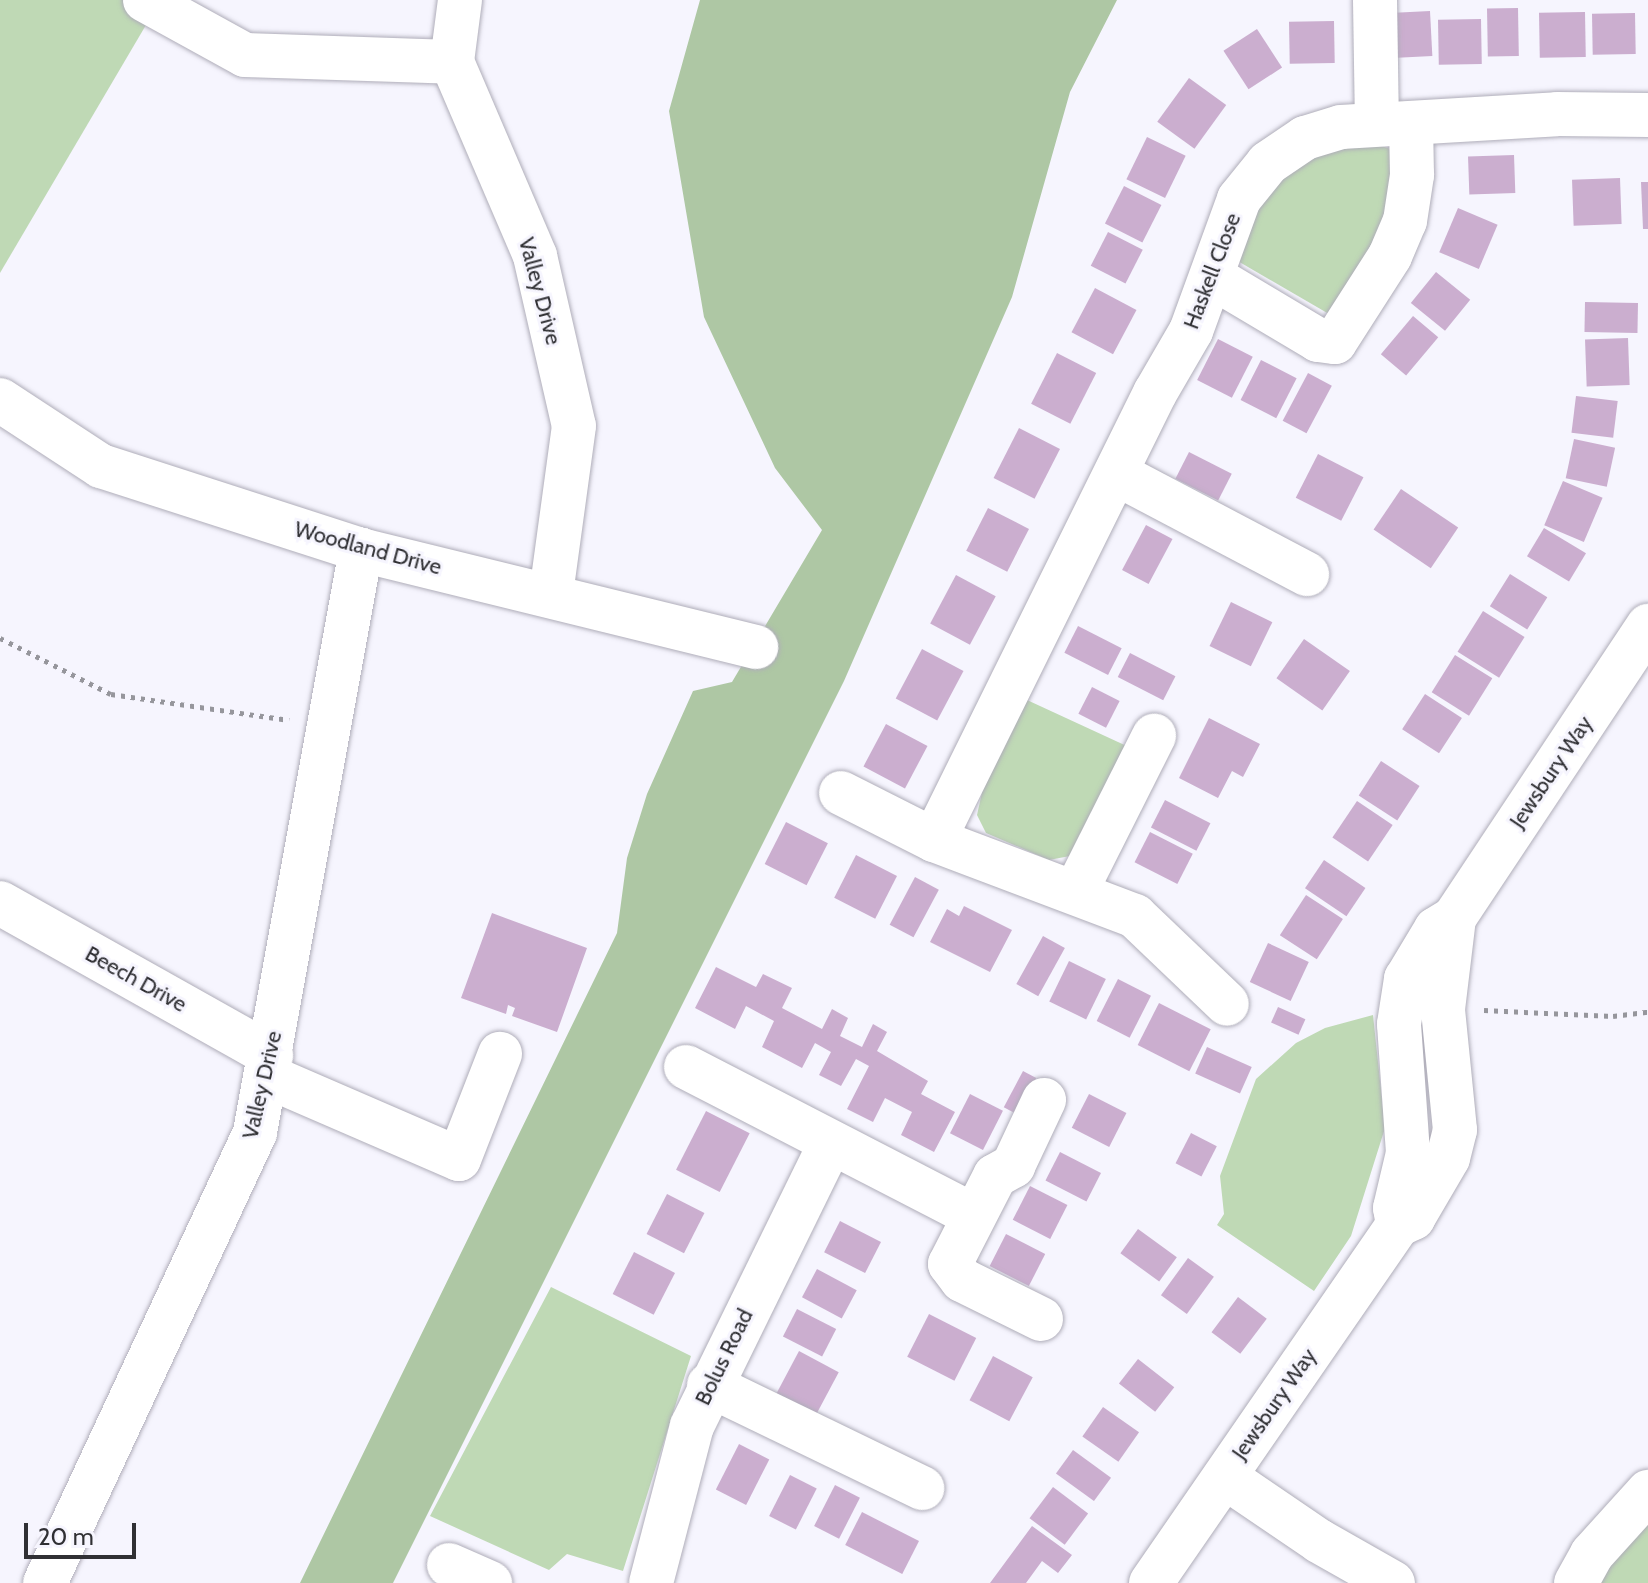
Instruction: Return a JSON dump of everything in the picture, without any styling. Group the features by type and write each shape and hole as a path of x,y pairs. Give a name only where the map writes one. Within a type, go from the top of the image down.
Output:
{"street":[{"path":"145,0 245,55 452,62 460,0"},
{"path":"1214,278 1318,340 1335,342 1390,256 1405,221 1412,175 1394,123 1375,0"},
{"name":"Valley Drive","path":"452,62 535,256 574,426 551,594"},
{"name":"Haskell Close","path":"934,840 1214,278 1239,199 1268,163 1305,138 1394,123 1557,114 1648,115"},
{"name":"Woodland Drive","path":"0,400 101,466 361,550 551,594 756,647"},
{"path":"1117,474 1314,579"},
{"name":"Valley Drive","path":"45,1583 255,1132 361,550"},
{"name":"Jewsbury Way","path":"1398,1225 1395,1208 1408,1153 1399,1000 1436,929 1454,918 1648,626"},
{"path":"1076,891 1154,736"},
{"path":"841,793 934,840 1032,881 1076,891 1135,916 1227,1004"},
{"name":"Beech Drive","path":"0,903 269,1066 459,1159 500,1054"},
{"name":"Jewsbury Way","path":"1151,1583 1398,1225 1413,1218 1433,1186 1455,1130 1443,1009 1454,918"},
{"path":"686,1067 759,1101 779,1118 973,1215"},
{"path":"1041,1319 962,1280 950,1264 995,1176 1013,1166 1044,1100"},
{"name":"Bolus Road","path":"651,1583 692,1426 709,1385 830,1144"},
{"path":"709,1385 922,1488"},
{"path":"1225,1477 1319,1541 1393,1583"},
{"path":"1576,1583 1592,1554 1648,1492"},
{"path":"449,1565 490,1583"}],"path":[{"path":"0,638 111,694 329,727"},
{"path":"1443,1009 1613,1016 1648,1012"}],"green space":[{"path":"0,0 145,0 156,8 0,273"},
{"path":"700,0 1117,0 1070,92 1012,297 844,681 393,1583 300,1583 617,933 627,858 647,794 693,691 732,682 822,530 775,468 704,317 669,111"},
{"path":"1370,142 1402,153 1402,214 1341,321 1236,260 1258,195 1306,153"},
{"path":"1027,700 1131,748 1075,855 1049,860 986,833 977,815 983,788"},
{"path":"1373,1015 1385,1128 1351,1236 1314,1291 1217,1225 1224,1214 1220,1176 1256,1079 1296,1043 1325,1028"},
{"path":"551,1287 691,1356 623,1571 567,1554 549,1570 430,1516"},
{"path":"1648,1518 1648,1583 1600,1583 1623,1545"}],"building":[{"path":"1518,8 1519,56 1488,57 1487,9"},
{"path":"1430,11 1432,56 1397,58 1395,13"},
{"path":"1585,12 1586,57 1540,58 1539,13"},
{"path":"1635,13 1636,54 1593,55 1592,14"},
{"path":"1481,19 1482,64 1439,65 1438,20"},
{"path":"1334,21 1335,63 1290,64 1289,22"},
{"path":"1257,29 1282,68 1249,89 1223,51"},
{"path":"1189,78 1226,105 1194,149 1157,122"},
{"path":"1147,137 1186,156 1165,198 1126,179"},
{"path":"1514,155 1515,193 1469,195 1468,157"},
{"path":"1620,178 1622,224 1574,226 1572,180"},
{"path":"1641,182 1648,182 1648,229 1643,229"},
{"path":"1124,186 1161,205 1142,242 1105,223"},
{"path":"1458,208 1498,225 1479,269 1439,252"},
{"path":"1108,232 1143,250 1125,284 1091,266"},
{"path":"1436,272 1470,300 1445,331 1411,303"},
{"path":"1095,288 1136,310 1113,354 1072,332"},
{"path":"1585,302 1638,303 1637,333 1584,332"},
{"path":"1413,316 1438,337 1406,376 1381,354"},
{"path":"1628,338 1630,385 1587,386 1585,340"},
{"path":"1218,339 1253,357 1232,398 1197,380"},
{"path":"1057,353 1096,373 1070,424 1031,404"},
{"path":"1261,360 1297,378 1276,418 1241,400"},
{"path":"1308,373 1332,386 1306,433 1283,421"},
{"path":"1576,396 1618,401 1613,438 1571,433"},
{"path":"1019,428 1060,449 1035,499 994,478"},
{"path":"1574,439 1615,448 1607,487 1566,478"},
{"path":"1189,452 1232,474 1218,501 1175,479"},
{"path":"1318,454 1363,477 1341,521 1296,498"},
{"path":"1563,481 1603,498 1584,542 1544,525"},
{"path":"1401,489 1458,528 1431,568 1374,530"},
{"path":"988,508 1029,529 1007,572 966,551"},
{"path":"1146,525 1172,539 1149,584 1122,570"},
{"path":"1544,528 1586,553 1569,582 1527,556"},
{"path":"1510,574 1547,597 1527,630 1490,606"},
{"path":"956,575 996,596 970,645 930,624"},
{"path":"1231,602 1272,622 1251,666 1210,646"},
{"path":"1483,611 1525,637 1499,678 1458,652"},
{"path":"1078,626 1122,648 1108,675 1064,653"},
{"path":"1304,639 1350,671 1322,710 1276,678"},
{"path":"922,649 963,671 937,721 896,698"},
{"path":"1130,653 1175,676 1163,700 1118,677"},
{"path":"1455,655 1492,678 1469,716 1432,692"},
{"path":"1092,687 1120,701 1106,728 1078,714"},
{"path":"1425,694 1462,718 1439,753 1402,729"},
{"path":"1209,718 1260,744 1243,777 1232,771 1218,798 1179,778"},
{"path":"886,724 927,746 905,788 863,766"},
{"path":"1381,761 1420,786 1397,820 1359,795"},
{"path":"1165,800 1210,823 1196,851 1151,828"},
{"path":"1357,801 1393,825 1368,862 1332,837"},
{"path":"786,822 828,843 807,885 765,864"},
{"path":"1150,832 1193,854 1177,884 1135,862"},
{"path":"856,855 897,876 875,919 834,898"},
{"path":"1324,860 1365,888 1346,916 1305,888"},
{"path":"915,877 939,890 913,937 890,925"},
{"path":"1306,895 1343,919 1317,959 1280,935"},
{"path":"964,906 1012,930 990,972 930,942 947,909 959,916"},
{"path":"492,913 587,948 557,1032 512,1016 515,1008 508,1005 506,1014 461,998"},
{"path":"1043,936 1065,948 1038,996 1016,984"},
{"path":"1268,943 1309,962 1291,1001 1250,982"},
{"path":"1069,961 1106,979 1086,1019 1049,1001"},
{"path":"716,967 756,987 763,974 792,988 782,1008 822,1029 832,1009 848,1018 840,1036 862,1047 873,1024 887,1032 877,1051 928,1081 921,1094 955,1112 934,1152 901,1135 912,1112 885,1098 873,1122 847,1109 869,1066 856,1059 841,1086 819,1075 831,1052 815,1043 802,1068 762,1047 774,1021 746,1006 735,1029 695,1008"},
{"path":"1118,979 1151,996 1130,1038 1097,1021"},
{"path":"1159,1003 1211,1029 1189,1071 1138,1045"},
{"path":"1278,1007 1305,1019 1298,1035 1271,1023"},
{"path":"1207,1047 1252,1067 1240,1093 1195,1073"},
{"path":"1023,1071 1036,1078 1017,1114 1004,1107"},
{"path":"970,1094 1003,1111 983,1150 950,1133"},
{"path":"1089,1094 1126,1113 1109,1147 1072,1128"},
{"path":"706,1111 750,1133 720,1192 676,1170"},
{"path":"1191,1133 1217,1146 1201,1176 1176,1163"},
{"path":"1060,1152 1101,1173 1086,1201 1045,1181"},
{"path":"1030,1186 1067,1205 1050,1239 1013,1220"},
{"path":"667,1194 704,1213 684,1253 647,1234"},
{"path":"840,1221 881,1242 865,1273 824,1252"},
{"path":"1138,1229 1177,1257 1159,1281 1120,1253"},
{"path":"1006,1234 1045,1254 1029,1286 990,1266"},
{"path":"634,1252 675,1273 654,1315 613,1294"},
{"path":"1188,1258 1214,1277 1187,1314 1161,1295"},
{"path":"817,1269 857,1290 842,1318 802,1297"},
{"path":"1238,1297 1267,1319 1240,1354 1212,1332"},
{"path":"797,1309 836,1329 822,1357 783,1337"},
{"path":"929,1314 976,1338 954,1381 907,1357"},
{"path":"799,1351 839,1372 816,1415 776,1393"},
{"path":"993,1356 1033,1377 1009,1421 970,1400"},
{"path":"1138,1359 1174,1387 1155,1412 1119,1383"},
{"path":"1103,1407 1139,1432 1118,1462 1082,1436"},
{"path":"739,1444 769,1459 746,1505 716,1489"},
{"path":"1073,1450 1111,1478 1094,1501 1056,1473"},
{"path":"790,1475 817,1489 796,1530 769,1516"},
{"path":"835,1485 860,1498 839,1539 814,1526"},
{"path":"1053,1487 1088,1513 1065,1545 1030,1518"},
{"path":"862,1512 919,1541 902,1574 845,1545"},
{"path":"1032,1526 1072,1555 1058,1573 1042,1561 1026,1583 990,1583"}]}
